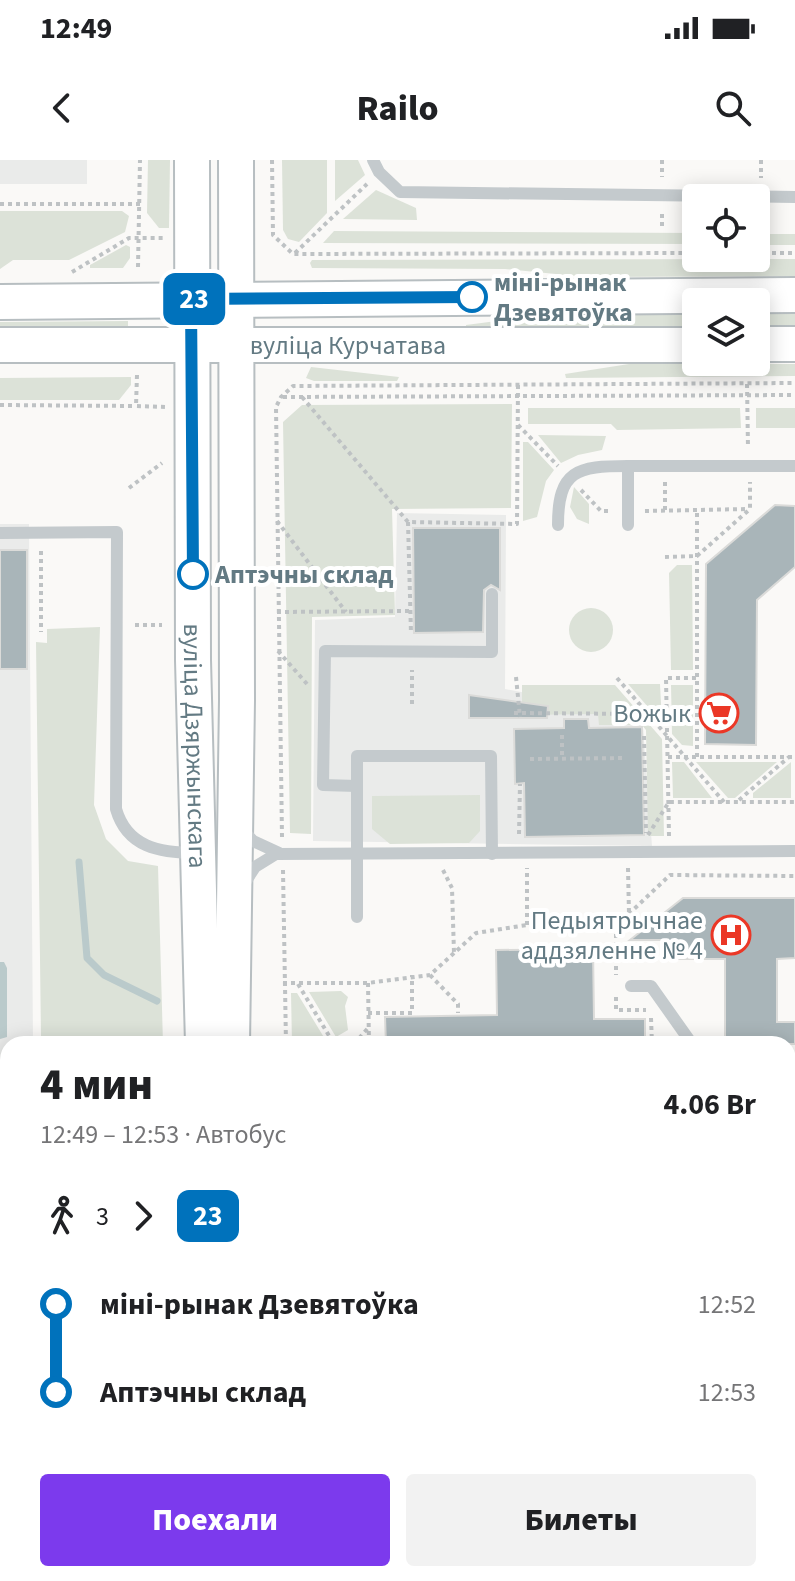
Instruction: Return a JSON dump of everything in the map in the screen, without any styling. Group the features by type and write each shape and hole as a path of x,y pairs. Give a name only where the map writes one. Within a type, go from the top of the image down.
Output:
{"main road":[{"name":"вуліца Дзяржынскага","path":"192,160 193,660 203,1036"},
{"name":"вуліца Дзяржынскага","path":"232,1036 236,160"},
{"name":"вуліца Курчатава","path":"0,302 795,295"},
{"path":"770,344 795,344"},
{"name":"вуліца Курчатава","path":"0,345 682,345"}],"lane":[{"path":"376,166 400,192 795,197"},
{"path":"558,525 558,494 569,478 591,466 795,466"},
{"path":"628,466 628,525"},
{"path":"0,533 117,532 116,809 122,829 139,842 178,853 200,853"},
{"path":"357,786 323,785 325,651 492,652 492,594"},
{"path":"357,917 357,756 491,756 492,854"},
{"path":"235,810 242,829 253,841 282,854"},
{"path":"234,909 255,867 267,857 282,854 795,851"},
{"path":"631,986 651,986 686,1036"}],"path":[{"path":"138,267 141,238 140,160"},
{"path":"272,160 273,235 293,254 682,253"},
{"path":"293,254 376,166"},
{"path":"0,204 140,204"},
{"path":"70,273 129,238 167,238"},
{"path":"770,253 795,253"},
{"path":"136,406 137,375"},
{"path":"286,1036 276,521 276,407 281,397 293,386 795,383"},
{"path":"747,384 749,451"},
{"path":"408,522 517,524 518,385"},
{"path":"281,397 795,395"},
{"path":"277,612 410,609 408,522 302,397"},
{"path":"0,405 171,407"},
{"path":"518,425 558,466"},
{"path":"129,488 162,463"},
{"path":"749,476 750,509"},
{"path":"665,482 665,511"},
{"path":"576,485 601,511 611,511"},
{"path":"642,511 750,509"},
{"path":"665,557 697,556 750,509"},
{"path":"697,510 697,757"},
{"path":"276,521 346,612"},
{"path":"41,533 41,632"},
{"path":"117,625 162,625"},
{"path":"516,677 518,715 648,714"},
{"path":"617,678 724,802"},
{"path":"670,841 666,678 697,678"},
{"path":"562,735 562,759"},
{"path":"644,736 646,839 669,802"},
{"path":"668,757 792,757"},
{"path":"737,802 792,757"},
{"path":"530,759 626,758"},
{"path":"519,834 520,784"},
{"path":"669,802 795,802"},
{"path":"527,854 527,925"},
{"path":"627,854 629,914"},
{"path":"429,869 443,870 452,888 454,953"},
{"path":"283,983 368,983 430,975 476,933 527,925 616,926 670,875 795,876"},
{"path":"616,926 616,986 631,986"},
{"path":"368,1013 412,1013 412,975"},
{"path":"430,975 458,1004 458,1013"},
{"path":"298,983 329,1036"},
{"path":"368,983 369,1036"},
{"path":"651,1010 652,1036"},
{"path":"361,1036 368,1027"}],"shaded area":[{"path":"0,160 87,160 87,184 0,184"},
{"path":"148,160 170,160 169,228 159,228 147,213"},
{"path":"282,160 327,160 327,213 299,242 288,239 283,230"},
{"path":"335,160 358,160 365,175 335,201"},
{"path":"376,190 416,208 417,220 343,219"},
{"path":"0,211 122,211 129,216 125,232 69,260 13,260 0,269"},
{"path":"334,231 682,233 682,244 323,243"},
{"path":"770,234 795,234 795,245 770,245"},
{"path":"126,245 130,247 130,258 123,268 90,268 90,265"},
{"path":"682,259 682,272 770,272 770,259 795,259 795,276 586,277 505,269 312,268 310,263 312,260"},
{"path":"552,314 682,314 682,328 466,330 466,325"},
{"path":"770,314 795,314 795,328 770,328"},
{"path":"128,321 128,327 0,327 0,322"},
{"path":"629,364 682,364 682,376 770,376 770,364 795,364 795,376 566,378 565,374"},
{"path":"311,367 399,377 397,381 314,381 306,378"},
{"path":"131,377 131,385 119,400 0,400 0,378"},
{"path":"512,404 511,508 392,509 395,615 312,617 311,834 290,833 283,422 302,405"},
{"path":"528,408 740,408 741,428 617,430 611,424 528,424"},
{"path":"756,408 795,408 795,428 756,428"},
{"path":"538,435 606,436 602,450 578,455 561,463"},
{"path":"523,442 528,442 554,470 546,481 537,517 523,521"},
{"path":"574,487 589,504 589,524 577,519 570,507"},
{"path":"397,513 506,515 505,689 642,715 652,846 313,841 315,620 395,617"},
{"path":"0,524 29,524 33,1036 0,1036"},
{"path":"677,565 692,565 693,670 671,670 669,573"},
{"path":"591,608 607,614 613,630 607,646 591,652 575,646 569,630 575,614"},
{"path":"100,627 94,805 106,839 128,861 158,866 163,1036 41,1036 36,642 47,643 47,629"},
{"path":"628,684 660,684 662,723"},
{"path":"522,685 615,685 662,739 664,836 648,836 646,730 642,725 599,725 598,714 522,715"},
{"path":"671,685 693,685 693,746 682,745 672,734"},
{"path":"672,762 684,762 712,798 673,798"},
{"path":"696,762 777,762 735,798 728,798"},
{"path":"791,762 791,798 753,798 753,793"},
{"path":"480,795 480,831 469,843 390,844 372,829 372,796"},
{"path":"0,962 4,962 7,968 7,1036 0,1036"},
{"path":"341,991 348,997 345,1006 348,1030 335,1036 309,992"},
{"path":"291,993 297,993 323,1036 292,1036"}],"building":[{"path":"775,505 795,506 795,567 757,600 756,745 705,744 706,564"},
{"path":"413,528 500,528 500,590 491,585 484,590 483,632 414,633"},
{"path":"0,550 27,550 27,669 0,669"},
{"path":"469,695 548,706 547,718 469,718"},
{"path":"564,719 588,719 589,728 642,727 644,835 525,837 524,783 515,784 514,729 564,728"},
{"name":"Педыятрычнае аддзяленне № 4","path":"683,898 795,898 795,958 777,959 777,1022 795,1022 795,1036 725,1036 725,959 668,959 668,940 630,940"},
{"path":"593,949 594,1019 645,1019 645,1036 386,1036 385,1017 497,1015 496,950"}],"waterway":[{"path":"79,862 87,958 104,975 157,1001"}],"bus line":[{"name":"23","path":"193,574 191,299 472,297"}],"place":[{"name":"міні-рынак Дзевятоўка","path":"472,297"},
{"name":"Аптэчны склад","path":"193,574"},
{"name":"Вожык","path":"719,713"},
{"name":"Педыятрычнае аддзяленне № 4","path":"731,935"}]}
